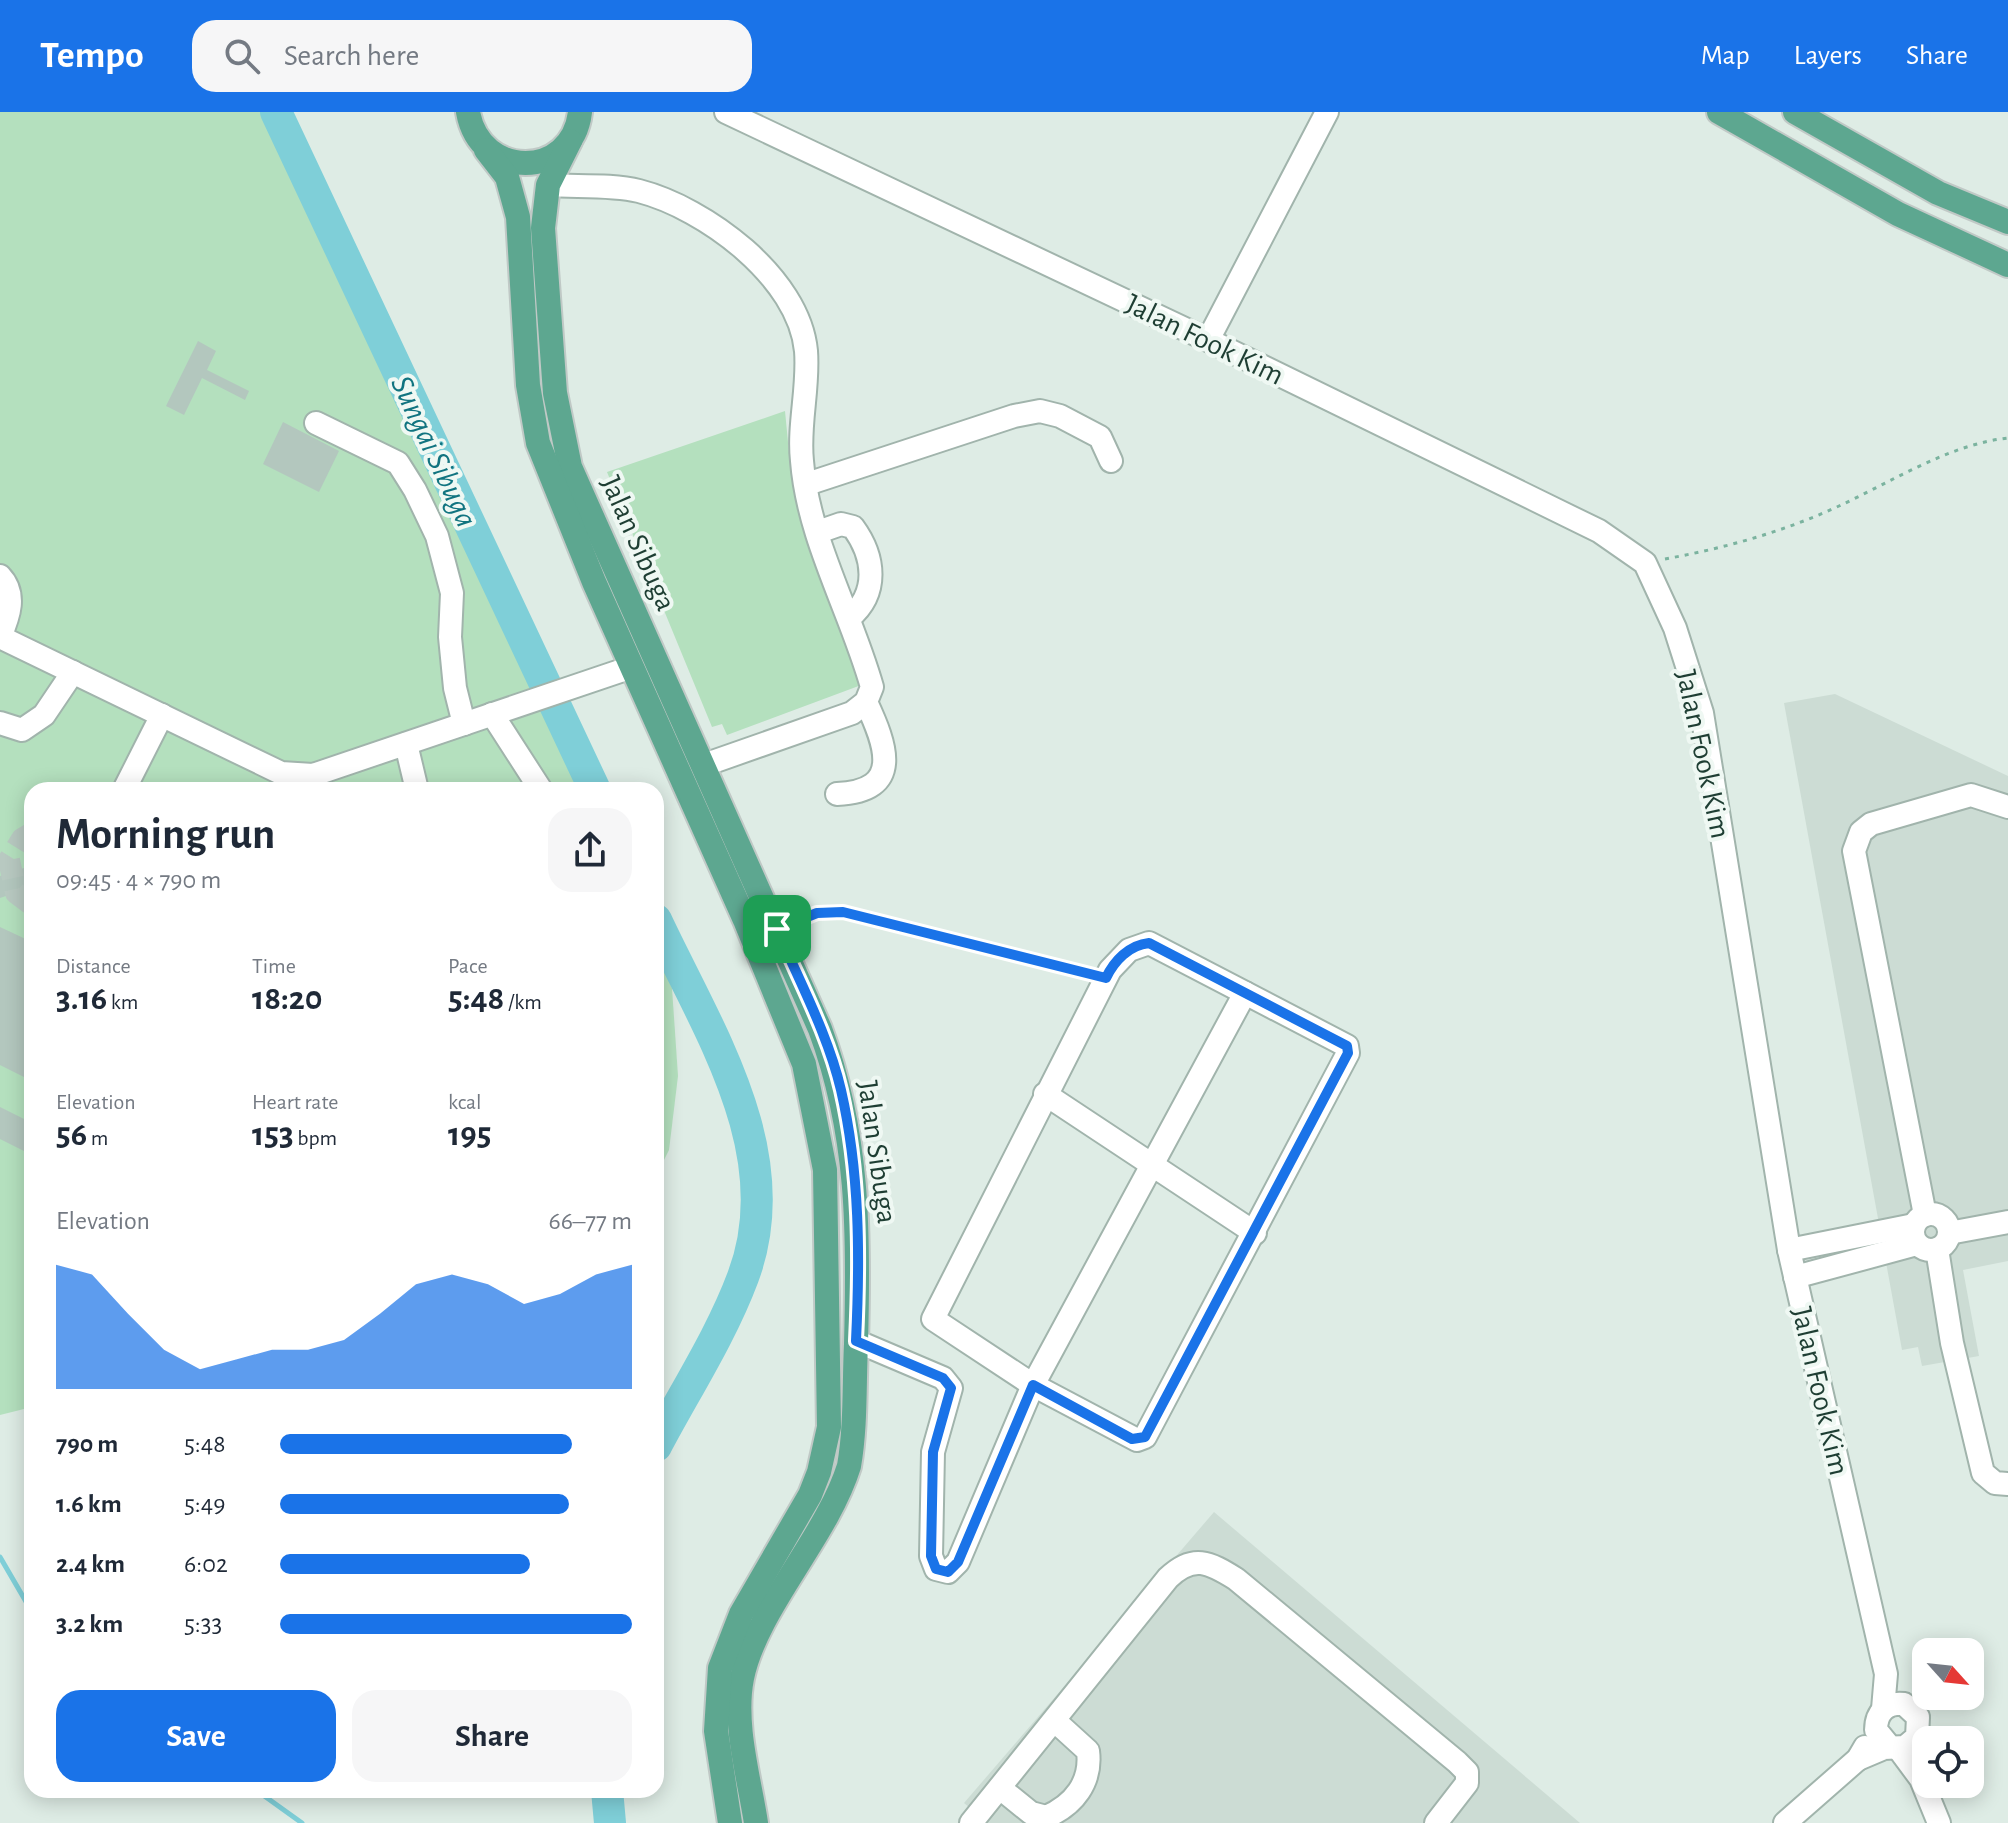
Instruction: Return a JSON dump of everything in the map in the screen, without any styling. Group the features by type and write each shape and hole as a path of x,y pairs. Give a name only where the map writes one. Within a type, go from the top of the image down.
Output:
{"main road":[{"name":"Jalan Sibuga","path":"468,112 476,138 507,177 518,217 528,385 538,443 804,1064 825,1170 829,1427 819,1472 810,1495 741,1614 720,1668 716,1731 730,1823"},
{"name":"Jalan Sibuga","path":"580,112 570,141 548,185 543,228 554,378 570,467 777,929 840,1087 857,1200 859,1267 852,1447 845,1480 757,1638 742,1678 740,1719 756,1823"},
{"path":"1719,112 1898,214 2008,265"},
{"path":"1795,112 1938,193 2008,222"},
{"path":"486,150 511,162 539,162 556,154 570,141"}],"street":[{"name":"Jalan Fook Kim","path":"726,112 1208,340 1599,531 1645,563 1675,628 1702,713 1789,1250 1886,1674 1895,1729"},
{"path":"1208,340 1327,112"},
{"path":"1816,112 1848,142"},
{"path":"548,185 637,191 695,213 764,268 794,313 806,349 802,460 818,532 872,687 866,702 852,713 704,765"},
{"path":"807,484 1014,416 1040,411 1060,416 1100,437 1111,461"},
{"path":"316,423 398,463 415,490 437,536 452,593 450,637 455,688 464,724"},
{"path":"818,532 841,524 853,527 863,541 872,573 870,590 863,606 849,618"},
{"path":"0,576 11,596 9,618 0,637 281,773 298,776 313,775 632,667"},
{"path":"0,723 22,730 44,715 73,672"},
{"path":"837,794 854,794 876,784 885,771 883,739 866,702"},
{"path":"492,714 536,782"},
{"path":"128,782 162,715"},
{"path":"406,744 415,782"},
{"path":"2008,807 1971,795 1914,811 1871,824 1861,832 1854,851 1928,1233 1983,1473 1995,1483 2008,1484"},
{"path":"1149,943 1347,1046 1348,1053 1145,1437 1132,1439 1033,1385 933,1319 1106,978 1118,959 1140,944 1149,943"},
{"path":"856,1341 943,1378 951,1388 933,1452 931,1556 936,1569 942,1573 948,1572 958,1562 1033,1385 1245,993"},
{"path":"1045,1094 1255,1233"},
{"path":"1789,1250 2008,1222"},
{"path":"1795,1277 1928,1233"},
{"path":"971,1823 1168,1578 1181,1565 1195,1562 1210,1565 1236,1579 1467,1772 1467,1783 1436,1823"},
{"path":"1000,1788 1031,1813 1046,1817 1065,1809 1083,1785 1090,1768 1088,1751 1055,1721"},
{"path":"1785,1823 1895,1729 1939,1823"}],"path":[{"path":"1645,563 1734,546 1838,507 1913,469 2008,438"},
{"path":"777,929 817,913 843,912 1106,978"}],"shaded area":[{"path":"1835,694 2008,776 2008,1261 1963,1270 1979,1356 1922,1366 1918,1347 1902,1350 1784,703"},
{"path":"1214,1512 1580,1823 988,1823 964,1803"}],"green space":[{"path":"0,112 262,112 575,782 24,782 24,1409 0,1415"},
{"path":"785,411 791,473 864,684 727,735 722,724 712,727 607,472"},
{"path":"664,970 672,988 678,1076 669,1150 664,1160"}],"building":[{"path":"198,341 216,351 207,370 249,391 245,400 202,378 184,415 166,406"},
{"path":"283,422 339,451 319,492 263,464"},
{"path":"24,868 24,890 0,898 0,876"},
{"path":"0,927 24,938 24,1077 0,1065"},
{"path":"0,1107 24,1119 24,1151 0,1139"}],"waterway":[{"name":"Sungai Sibuga","path":"276,112 591,782"},
{"name":"Sungai Sibuga","path":"664,936 698,1004 736,1093 750,1138 756,1184 755,1231 743,1277 713,1342 664,1431"},
{"path":"0,1557 24,1598"},
{"path":"267,1798 302,1823"},
{"name":"Sungai Sibuga","path":"608,1798 610,1823"}],"tunnel":[{"path":"24,838 9,860 16,893 24,899"}],"route":[{"path":"843,912 1106,978 1118,959 1129,950 1149,943 1347,1046 1345,1062 1145,1437 1132,1439 1033,1385 958,1562 948,1572 942,1573 936,1569 931,1556 933,1452 951,1388 943,1378 856,1341 859,1267 857,1200 840,1087 820,1029 777,929 817,913 843,912"}]}
